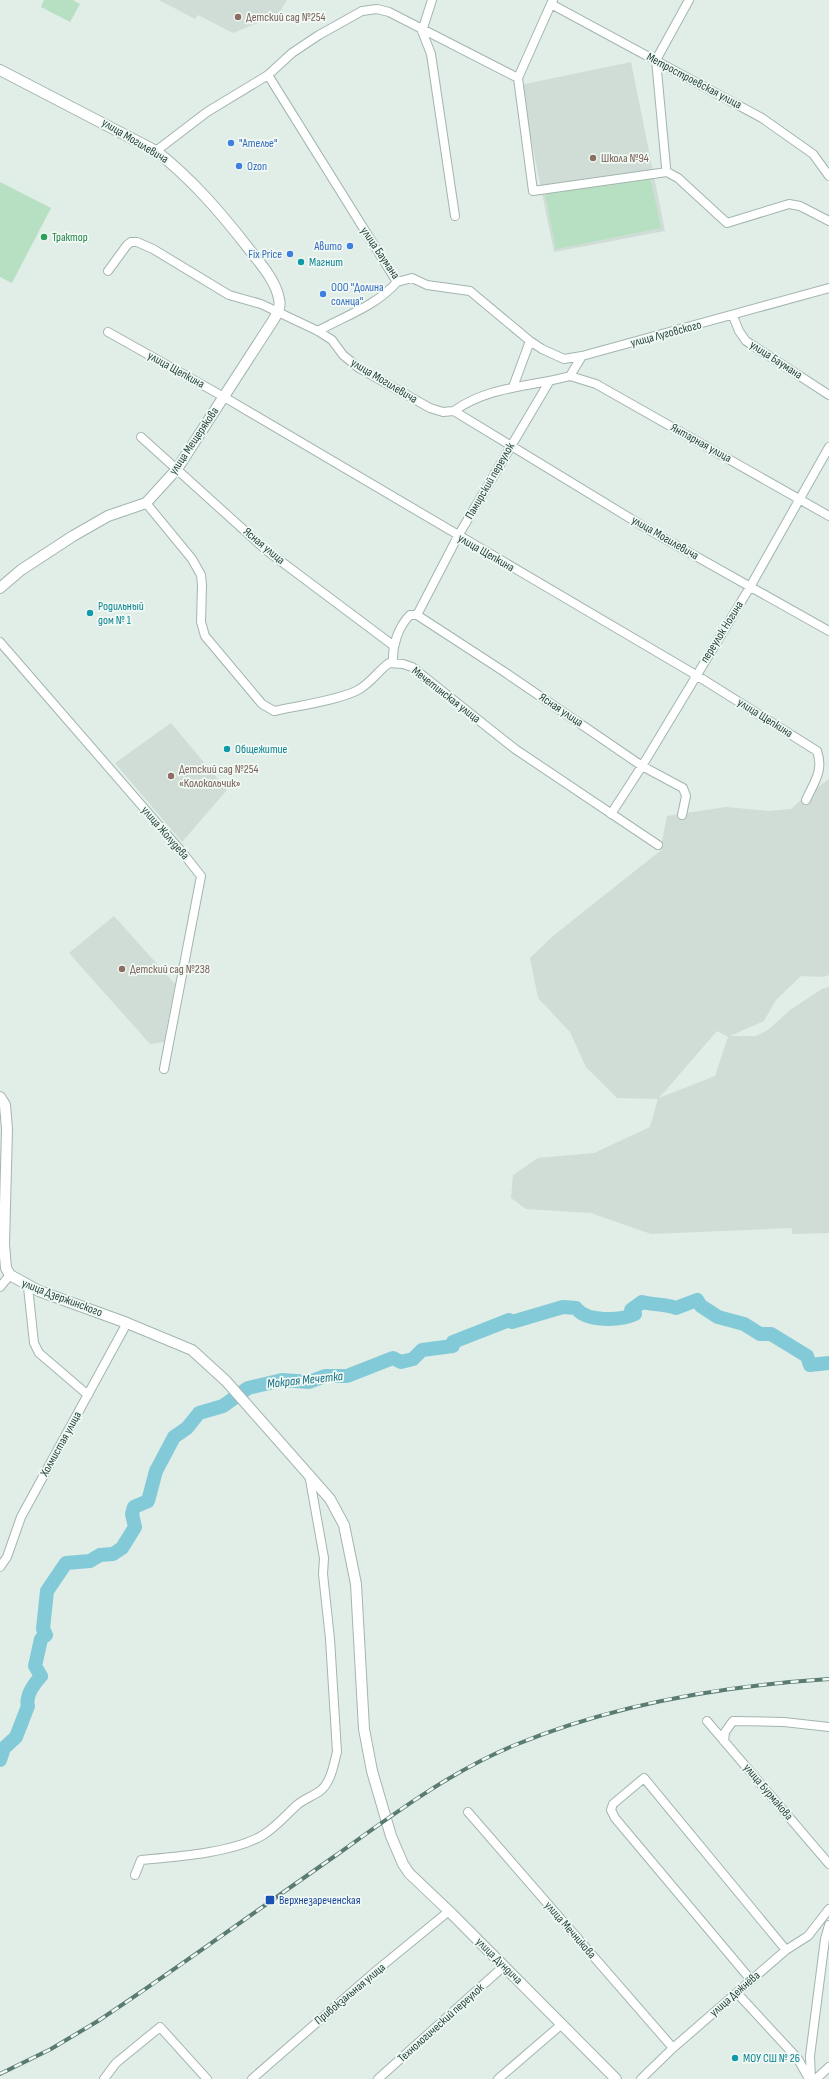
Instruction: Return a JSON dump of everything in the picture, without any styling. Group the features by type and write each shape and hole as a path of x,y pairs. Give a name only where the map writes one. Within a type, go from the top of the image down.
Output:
{"street":[{"path":"432,0 422,30 430,54 455,216"},
{"path":"666,167 656,60 689,0"},
{"path":"552,2 518,78 533,191 668,172 678,178 727,223 789,204 800,206 829,222"},
{"name":"Метростроевская улица","path":"552,2 762,118 813,154 829,176"},
{"path":"156,151 207,112 268,75 292,53 362,11 377,9 389,12 518,78"},
{"name":"улица Могилевича","path":"0,70 156,151 178,168 227,221 258,260 272,282 279,297 280,306 278,312 318,331 332,340 343,355 359,368 430,408 442,412 454,411 510,446 829,631"},
{"name":"улица Баумана","path":"268,75 397,282 412,278 427,285 470,291 530,341 542,349 564,359 582,356"},
{"path":"108,271 127,245 131,242 137,242 153,249 229,294 261,304 278,312"},
{"path":"318,331 376,301 389,292 397,282"},
{"name":"улица Луговского","path":"582,356 733,316 829,288"},
{"name":"улица Мещерякова","path":"0,588 21,570 73,536 108,516 146,503 177,469 278,312"},
{"name":"улица Баумана","path":"733,316 739,331 746,341 829,395"},
{"name":"улица Щепкина","path":"108,332 224,397 696,675 817,751 820,761 820,770 806,800"},
{"path":"512,387 530,341"},
{"path":"454,411 475,400 512,387 549,382 570,376 582,356"},
{"name":"Янтарная улица","path":"570,376 596,384 829,516"},
{"name":"Памирский переулок","path":"393,663 394,646 403,623 410,615 417,615 458,536 549,382"},
{"name":"Ясная улица","path":"141,437 266,550 394,646"},
{"name":"переулок Ногина","path":"611,814 642,766 750,586 829,447"},
{"path":"146,503 192,559 201,574 201,622 205,636 262,704 274,712 343,695 357,690 368,684 385,666 393,663"},
{"name":"Ясная улица","path":"417,615 503,671 642,766 682,788 686,796 682,815"},
{"name":"улица Жолудева","path":"0,642 182,852 201,876 164,1069"},
{"name":"Мечетинская улица","path":"393,663 412,668 515,749 658,845"},
{"name":"улица Дзержинского","path":"0,1097 5,1105 7,1129 4,1244 6,1268 10,1275 28,1287 127,1323 192,1350 226,1381 309,1474"},
{"path":"0,1288 10,1275"},
{"path":"28,1287 34,1343 39,1353 88,1395"},
{"name":"Холмистая улица","path":"0,1567 8,1557 21,1517 127,1323"},
{"path":"136,1876 141,1860 184,1856 231,1847 261,1836 273,1829 298,1804 322,1790 333,1769 337,1752 330,1639 323,1574 324,1558 309,1474"},
{"name":"улица Дундича","path":"309,1474 330,1499 344,1525 356,1584 364,1729 372,1771 392,1836 409,1873 449,1911 616,2079"},
{"name":"улица Бурмакова","path":"707,1721 829,1864"},
{"path":"724,1740 725,1732 733,1721 784,1722 829,1727"},
{"path":"751,1980 615,1818 611,1810 613,1804 644,1778 786,1950"},
{"name":"улица Мечникова","path":"468,1812 673,2048"},
{"name":"улица Дежнёва","path":"641,2079 673,2048 786,1950 808,1936 829,1909"},
{"name":"Привокзальная улица","path":"252,2079 371,1975 449,1911"},
{"path":"810,2079 810,2056 825,1939 829,1925"},
{"name":"Технологический переулок","path":"378,2079 504,1966"},
{"path":"737,1993 798,2059 810,2079"},
{"path":"498,2079 562,2024"},
{"path":"104,2079 116,2063 160,2027 207,2079"},
{"path":"816,2079 829,2067"}],"shaded area":[{"name":"Детский сад №254","path":"159,0 287,0 278,15 233,33 198,15 195,19"},
{"name":"Школа №94","path":"631,62 665,231 554,252 520,85"},
{"name":"Детский сад №254 «Колокольчик»","path":"171,723 227,790 182,842 115,763"},
{"path":"829,779 829,975 823,977 801,976 776,1000 764,1021 730,1036 756,1036 768,1030 790,1010 822,989 829,987 829,1233 792,1234 792,1228 651,1234 591,1213 526,1209 511,1198 513,1175 538,1158 594,1153 650,1127 658,1099 617,1098 586,1067 570,1032 538,998 530,958 553,936 660,851 667,816 726,807 769,811 791,809","holes":["717,1031 728,1037 715,1076 659,1098"]},
{"name":"Детский сад №238","path":"114,916 175,984 164,1042 150,1044 69,953"}],"green space":[{"path":"44,0 73,0 80,4 70,22 41,7"},
{"path":"649,172 661,228 556,249 545,193"},
{"path":"0,182 51,208 12,283 0,277"}],"waterway":[{"name":"Мокрая Мечетка","path":"0,1760 4,1748 16,1737 28,1706 27,1702 29,1694 41,1676 35,1666 41,1639 46,1635 43,1629 47,1591 66,1563 90,1561 100,1555 113,1554 122,1548 135,1527 132,1514 134,1507 148,1501 156,1471 174,1437 187,1428 199,1413 223,1406 248,1388 282,1380 309,1382 325,1376 347,1376 393,1358 401,1362 413,1359 422,1350 453,1346 453,1342 509,1320 512,1322 563,1307 576,1308 581,1313 595,1318 612,1319 635,1314 631,1310 642,1302 676,1308 697,1300 701,1306 718,1317 744,1324 760,1334 771,1334 807,1356 810,1365 829,1363"}],"railway":[{"path":"0,2074 51,2049 98,2021 422,1795 491,1756 515,1745 591,1718 669,1699 748,1686 829,1679"}],"place":[{"name":"Детский сад №254","path":"238,17"},
{"name":"\"Ателье\"","path":"231,143"},
{"name":"Школа №94","path":"593,158"},
{"name":"Ozon","path":"239,166"},
{"name":"Трактор","path":"44,237"},
{"name":"Авито","path":"350,246"},
{"name":"Fix Price","path":"290,254"},
{"name":"Магнит","path":"301,262"},
{"name":"ООО \"Долина солнца\"","path":"323,294"},
{"name":"Родильный дом № 1","path":"90,613"},
{"name":"Общежитие","path":"227,749"},
{"name":"Детский сад №254 «Колокольчик»","path":"171,776"},
{"name":"Детский сад №238","path":"122,969"},
{"name":"Верхнезареченская","path":"270,1900"},
{"name":"МОУ СШ № 26","path":"735,2058"}]}
